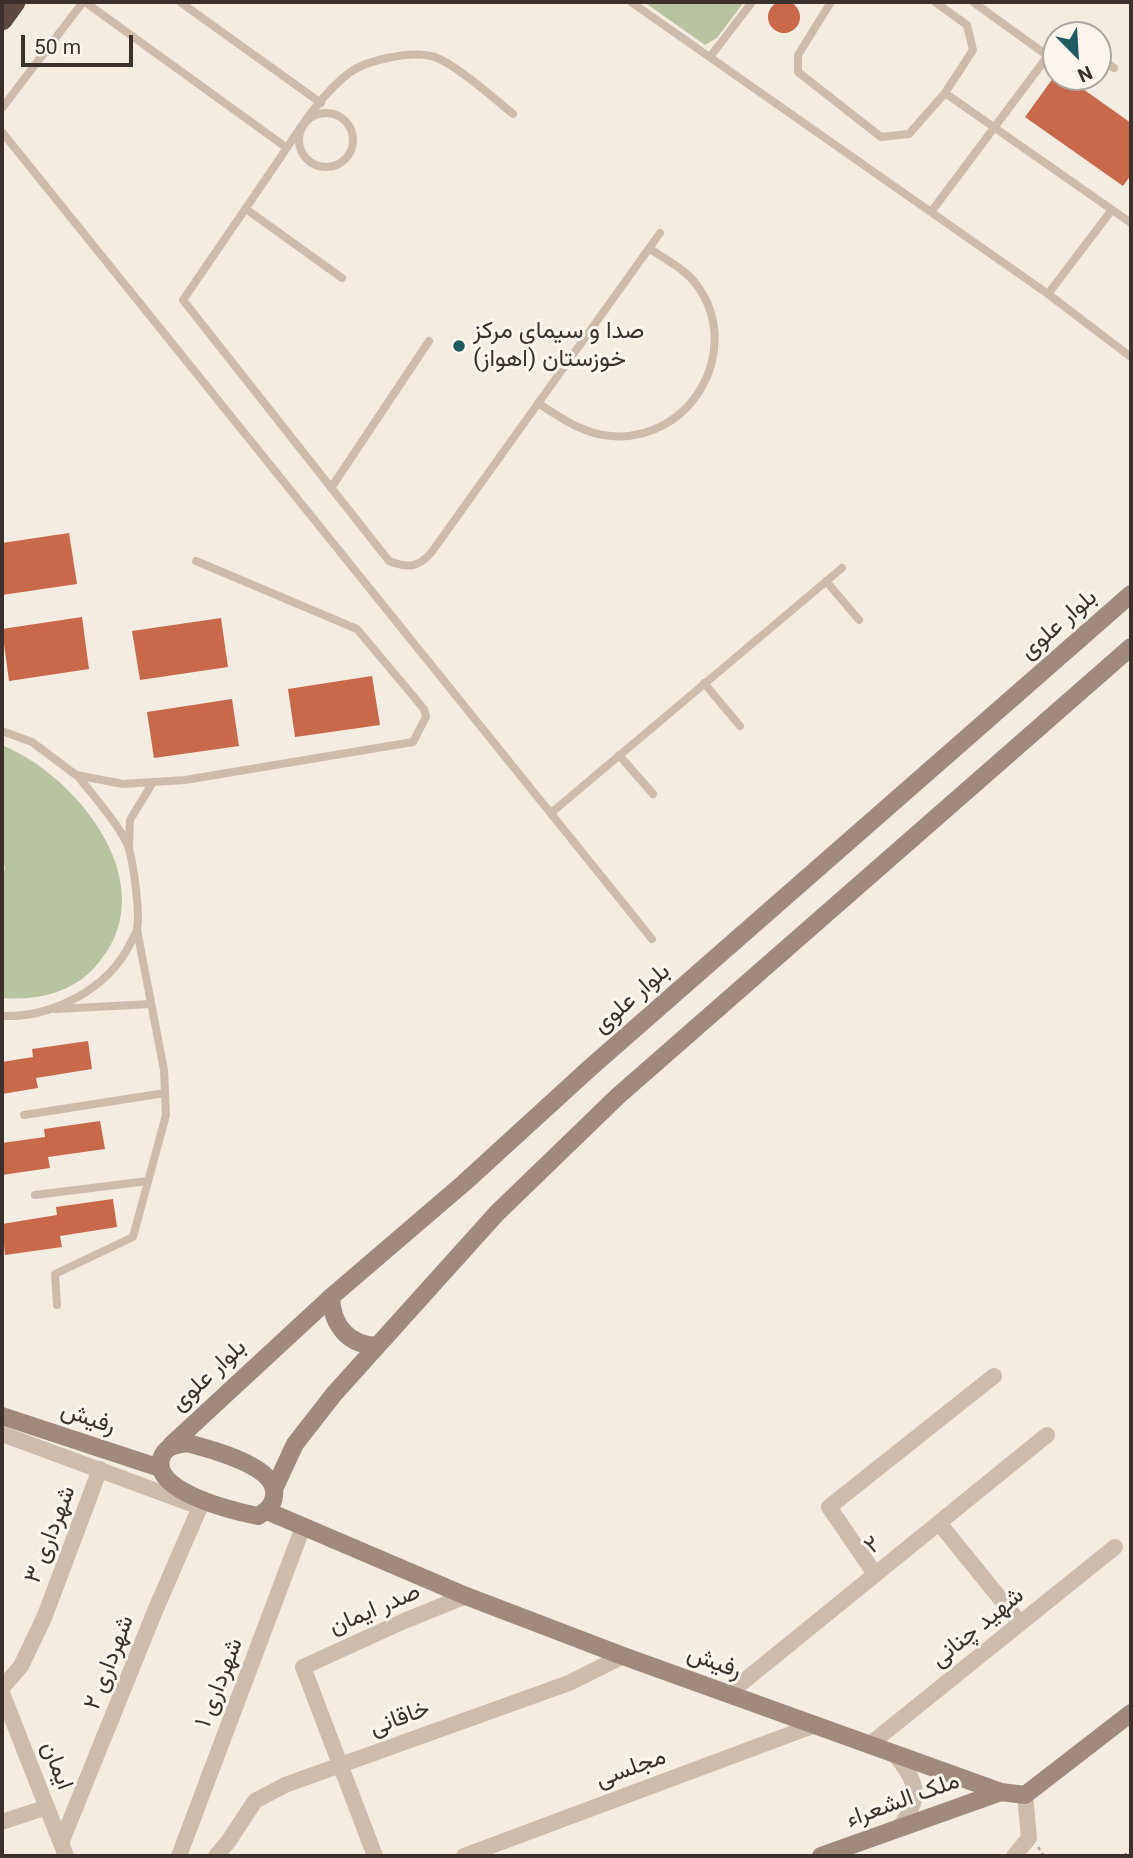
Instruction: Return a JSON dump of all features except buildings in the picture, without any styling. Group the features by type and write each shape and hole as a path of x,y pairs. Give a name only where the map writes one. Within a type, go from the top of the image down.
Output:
{"highway":[{"path":"2,20 15,2"}],"main road":[{"name":"بلوار علوی","path":"171,1446 331,1297 454,1192 591,1067 1131,594"},
{"path":"275,1488 270,1478 258,1469 216,1451 187,1443 171,1446 162,1455 160,1468 166,1479 201,1503 258,1516 267,1511 295,1444 334,1394 497,1213 618,1096 1131,647"},
{"path":"331,1297 331,1310 344,1333 354,1341 367,1346 377,1346"},
{"name":"رفیش","path":"2,1416 160,1468"},
{"name":"رفیش","path":"267,1511 467,1596 623,1656 1002,1792 1025,1795"},
{"path":"1025,1795 1131,1713"},
{"name":"ملک الشعراء","path":"821,1856 1002,1792"}],"street":[{"path":"875,1574 829,1507 994,1376"},
{"path":"2,1434 201,1503"},
{"name":"۲","path":"728,1694 1047,1435"},
{"name":"شهرداری ۳","path":"2,1690 21,1667 44,1618 100,1469"},
{"name":"شهرداری ۲","path":"64,1850 201,1503"},
{"path":"939,1522 1020,1623"},
{"name":"شهرداری ۱","path":"179,1856 303,1527"},
{"name":"شهید چنانی","path":"870,1745 1115,1547"},
{"name":"صدر ایمان","path":"340,1764 303,1667 467,1596"},
{"name":"خاقانی","path":"216,1856 255,1801 285,1785 569,1683 623,1656"},
{"name":"ایمان","path":"2,1690 64,1850"},
{"name":"مجلسی","path":"464,1856 815,1725"},
{"path":"893,1753 909,1770 915,1791 911,1813 897,1830"},
{"path":"340,1764 375,1856"},
{"path":"1014,1856 1029,1838 1025,1795"},
{"path":"2,1822 47,1807"}],"lane":[{"path":"2,108 84,2 287,148"},
{"path":"180,2 321,103"},
{"path":"631,2 1048,294 1131,357"},
{"path":"710,57 752,2"},
{"path":"816,2 828,5 798,55 798,72 881,137 909,134 945,93 973,50 967,25 935,2"},
{"path":"973,2 1042,51"},
{"path":"513,114 460,72 432,56 408,55 380,60 351,71 304,123 183,300 389,561 401,566 413,566 423,562 431,553 660,233"},
{"path":"931,212 1042,63"},
{"path":"945,93 1131,223"},
{"path":"320,113 337,115 344,120 353,134 351,152 346,159 331,167 321,167 305,158 298,141 304,123 320,113"},
{"path":"2,132 652,939"},
{"path":"246,208 342,278"},
{"path":"1048,294 1111,211"},
{"path":"538,403 580,429 594,434 624,437 646,433 667,424 691,405 700,393 712,366 715,351 709,306 694,281 649,248"},
{"path":"331,488 429,341"},
{"path":"76,775 123,784 185,780 413,742 426,717 424,709 358,629 196,561"},
{"path":"551,813 842,568"},
{"path":"826,581 859,620"},
{"path":"705,683 740,726"},
{"path":"2,731 32,742 76,775 106,811 129,847"},
{"path":"620,755 653,794"},
{"path":"57,1305 55,1274 133,1237 166,1115 164,1070 137,930 136,894 129,847 130,820 153,782"},
{"path":"52,1009 88,992 122,960 137,930"},
{"path":"3,1017 52,1009 151,1004"},
{"path":"24,1115 165,1093"},
{"path":"34,1195 148,1181"}],"green space":[{"path":"644,2 744,2 717,38 705,45"},
{"path":"2,745 31,760 59,782 85,808 105,838 118,870 122,903 115,936 86,976 53,993 15,999 2,998 2,879 5,868 2,857"}],"railway":[{"path":"1126,1856 1131,1850"}],"place":[{"name":"صدا و سیمای مرکز خوزستان (اهواز)","path":"459,346"}]}
